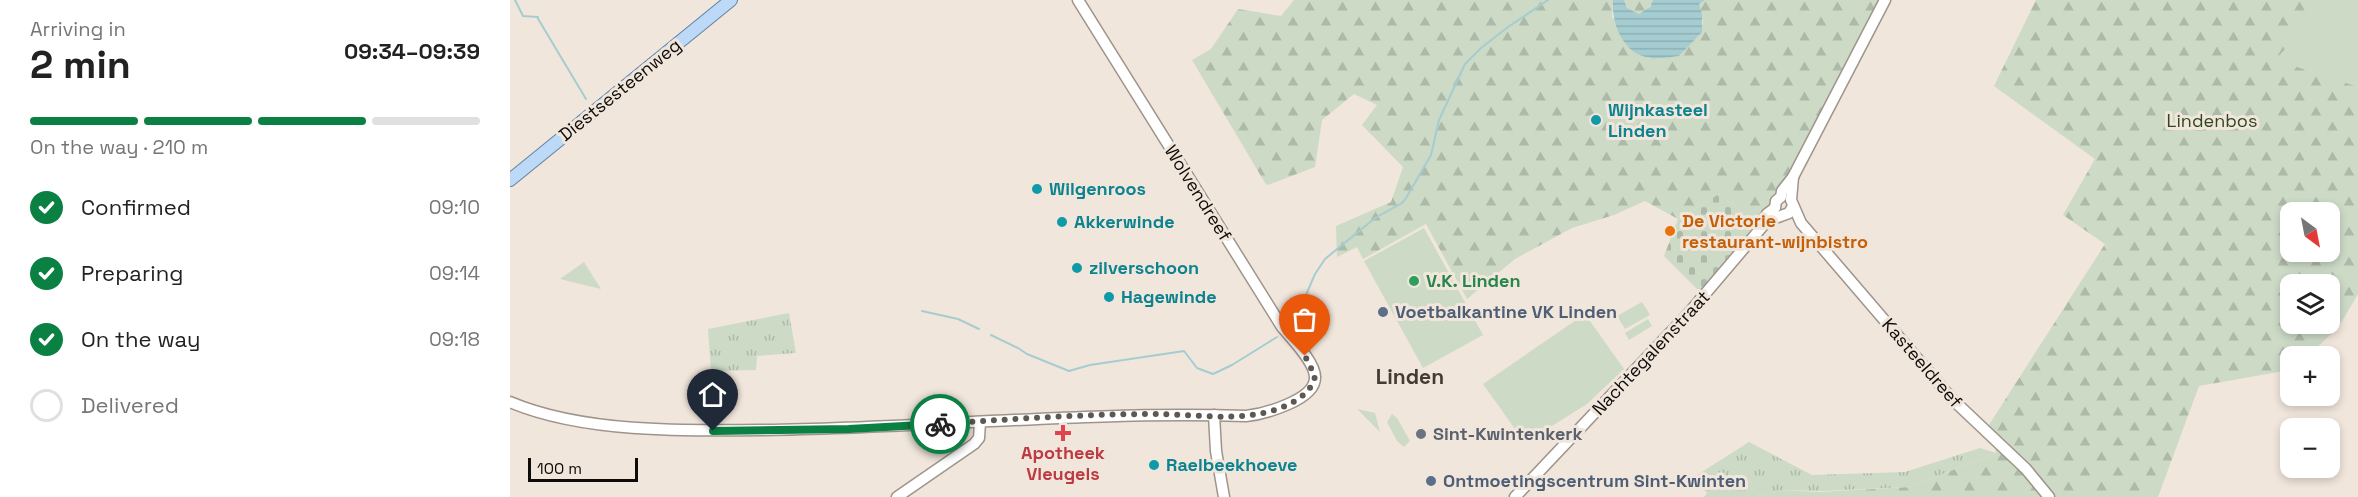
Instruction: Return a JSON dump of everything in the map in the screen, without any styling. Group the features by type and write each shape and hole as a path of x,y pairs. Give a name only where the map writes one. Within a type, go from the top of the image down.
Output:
{"main road":[{"name":"Diestsesteenweg","path":"510,180 731,0"}],"street":[{"name":"Wolvendreef","path":"1078,0 1282,327 1296,342 1314,371 1314,384 1308,393 1296,399 1266,412 1246,416 1214,415"},
{"name":"Nachtegalenstraat","path":"1515,497 1688,314 1758,232 1767,214 1784,206 1782,191 1793,177 1885,0"},
{"name":"Kasteeldreef","path":"1784,206 1952,399 2026,469 2049,497"},
{"path":"510,402 530,410 576,421 713,431 849,429 1108,415 1214,415 1216,451 1224,497"},
{"path":"897,497 974,444 979,438 980,422"}],"green space":[{"path":"1294,0 1613,0 1612,17 1648,58 1679,56 1697,36 1703,23 1699,4 1705,0 1881,0 1775,200 1756,223 1719,194 1678,219 1645,201 1614,215 1572,228 1515,259 1467,299 1426,224 1363,259 1357,247 1337,257 1336,226 1391,202 1403,167 1362,125 1377,105 1354,94 1322,120 1315,167 1268,185 1192,60 1211,49 1238,9 1281,16"},
{"path":"1624,0 1653,1 1646,12 1639,14 1627,8"},
{"name":"Lindenbos","path":"2036,0 2358,0 2358,294 2340,325 2340,274 2280,274 2280,334 2331,334 2318,346 2280,346 2280,372 2199,386 2158,497 1753,497 1781,490 1819,492 1910,487 1996,453 1993,437 1987,428 2105,244 2063,215 2095,159 1994,86"},
{"path":"2315,0 2358,0 2358,87 2275,60 2287,47"},
{"path":"1719,194 1756,223 1701,290 1697,289 1664,256 1678,219"},
{"name":"V.K. Linden","path":"1424,228 1483,335 1423,368 1364,261"},
{"path":"584,262 601,289 560,279"},
{"path":"1642,302 1650,315 1625,329 1617,316"},
{"path":"789,313 796,353 757,356 756,370 711,371 708,329"},
{"path":"1585,314 1624,369 1587,404 1525,443 1483,384"},
{"path":"1648,319 1652,326 1629,340 1625,333"},
{"path":"1357,409 1375,413 1380,432"},
{"path":"1392,414 1397,418 1410,441 1404,447 1397,441 1387,422"},
{"path":"1749,442 1812,475 1905,472 1980,448 1996,453 1910,487 1822,491 1781,490 1753,497 1704,497 1707,493 1694,477"}],"water":[{"path":"1613,0 1624,0 1627,8 1639,14 1650,7 1653,0 1705,0 1699,4 1702,14 1702,32 1679,56 1646,57 1630,49 1624,42 1616,26"}],"waterway":[{"path":"515,0 523,16 538,17"},
{"path":"1298,324 1306,295 1315,274 1325,259 1375,218 1402,203 1406,198 1431,155 1439,120 1465,64 1508,27 1548,0"},
{"path":"537,17 586,99"},
{"path":"922,311 958,319 979,329"},
{"path":"991,335 1027,354 1069,371 1090,365 1184,351 1197,368 1213,374 1277,337"}],"way so far":[{"path":"940,424 1108,415 1256,415 1281,407 1308,393 1314,384 1315,376 1305,356"}],"place":[{"name":"Wijnkasteel Linden","path":"1596,120"},
{"name":"Wilgenroos","path":"1037,189"},
{"name":"Akkerwinde","path":"1062,222"},
{"name":"De Victorie restaurant-wijnbistro","path":"1670,231"},
{"name":"zilverschoon","path":"1077,268"},
{"name":"V.K. Linden","path":"1414,281"},
{"name":"Hagewinde","path":"1109,297"},
{"name":"Voetbalkantine VK Linden","path":"1383,312"},
{"name":"Apotheek Vleugels","path":"1063,433"},
{"name":"Sint-Kwintenkerk","path":"1421,434"},
{"name":"Raelbeekhoeve","path":"1154,465"},
{"name":"Ontmoetingscentrum Sint-Kwinten","path":"1431,481"}],"district":[{"name":"Linden","path":"1410,377"}],"route":[{"path":"713,431 849,429 940,424"}]}
